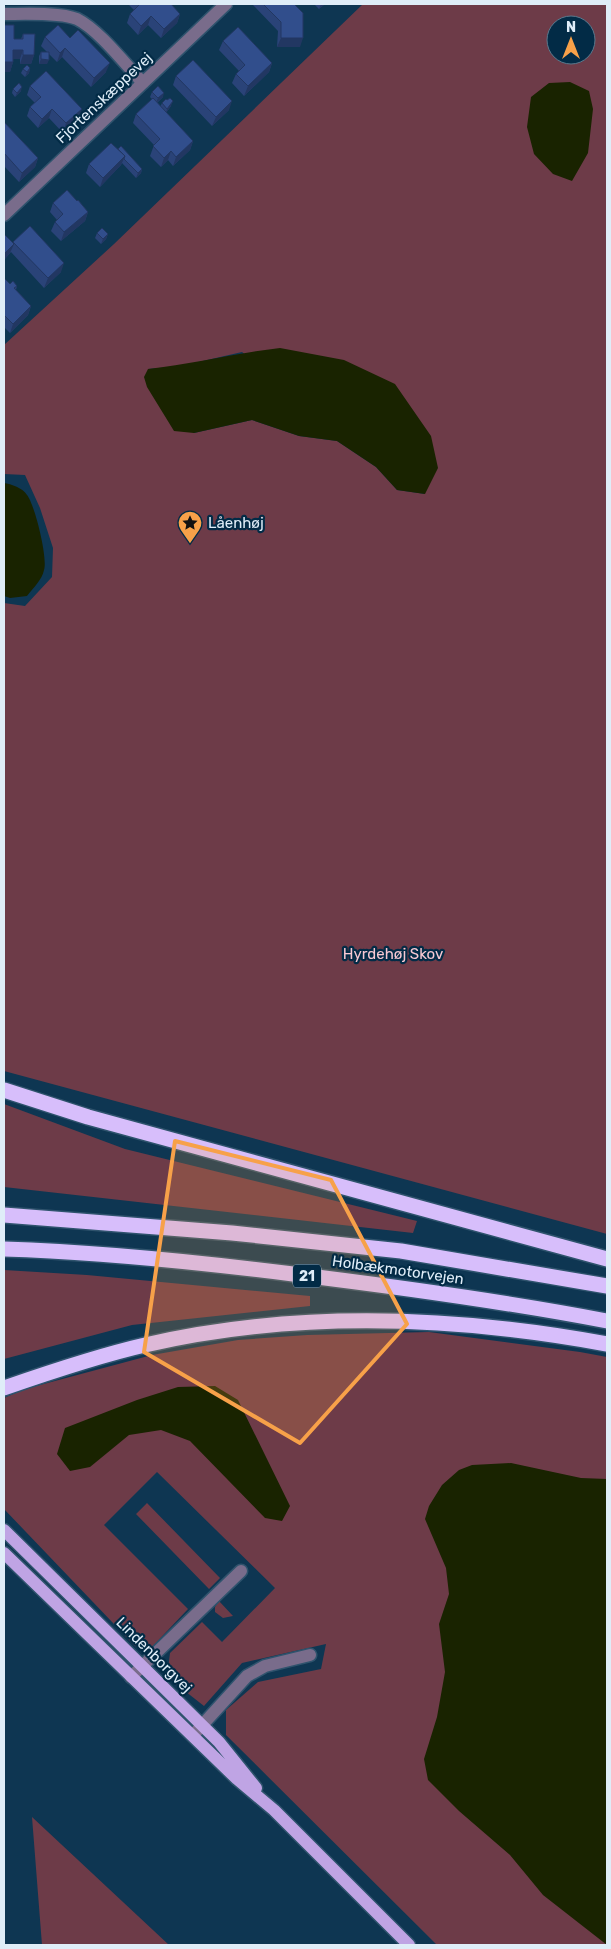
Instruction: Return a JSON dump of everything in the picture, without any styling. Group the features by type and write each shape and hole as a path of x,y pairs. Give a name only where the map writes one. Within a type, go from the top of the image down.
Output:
{"highway":[{"path":"4,1090 98,1120 607,1259"},
{"name":"Holbækmotorvejen","path":"4,1215 232,1233 401,1251 607,1286"},
{"name":"Holbækmotorvejen","path":"4,1248 213,1265 320,1277 416,1289 607,1321"},
{"path":"4,1388 67,1366 145,1345 236,1328 318,1322 388,1320 478,1326 607,1344"}],"main road":[{"name":"Lindenborgvej","path":"4,1530 219,1742 274,1810"},
{"name":"Lindenborgvej","path":"4,1553 236,1779 274,1810 409,1945"}],"street":[{"name":"Fjortenskæppevej","path":"4,215 226,4"},
{"path":"4,14 53,15 76,19 94,31 143,83"},
{"path":"131,1677 241,1571"},
{"path":"192,1736 247,1676 265,1666 310,1655"}],"highlighted area":[{"path":"175,1141 331,1180 407,1324 300,1443 144,1352"}],"green space":[{"name":"Hyrdehøj Skov","path":"363,4 607,4 607,1234 4,1071 4,603 25,606 52,577 53,548 40,508 25,475 4,474 4,345 114,244","holes":["242,352 425,494 397,490 376,467 337,441 299,436 252,420 194,433 148,369 181,366"]},
{"path":"4,1104 125,1149 417,1221 413,1233 4,1187"},
{"path":"4,1270 87,1275 310,1296 310,1306 132,1325 4,1359"},
{"path":"429,1332 607,1357 607,1945 437,1945 226,1735 226,1710 258,1682 321,1669 326,1644 242,1663 204,1706 167,1677 170,1653 202,1622 222,1642 275,1588 157,1472 104,1525 188,1609 151,1648 135,1646 4,1509 4,1398 25,1389 152,1355 238,1340 307,1335"},
{"path":"147,1503 220,1578 209,1589 136,1514"},
{"path":"219,1601 233,1616 223,1618 215,1612 215,1607"},
{"path":"32,1817 169,1945 42,1945"}],"shaded area":[{"path":"570,82 589,91 593,109 588,153 572,181 553,174 534,154 527,127 531,97 549,83"},
{"path":"280,348 344,360 395,384 431,436 438,468 425,494 397,490 376,467 337,441 299,436 252,420 194,433 174,431 147,387 144,377 148,369"},
{"path":"4,483 20,488 27,495 34,509 42,544 45,564 43,574 27,596 10,598 4,596"},
{"path":"215,1386 238,1400 290,1506 282,1521 265,1518 190,1441 161,1430 129,1435 90,1467 70,1471 57,1454 65,1428 137,1400 178,1387"},
{"path":"511,1463 581,1478 607,1479 607,1945 543,1895 510,1855 459,1811 428,1780 424,1759 437,1717 445,1672 439,1624 449,1594 446,1568 425,1519 429,1506 442,1485 459,1470 472,1465"}],"building":[{"path":"140,4 171,4 180,14 164,29 151,16 141,26 130,14"},
{"path":"263,4 294,4 303,13 303,38 281,38 281,22"},
{"path":"4,25 14,25 14,39 23,39 23,34 35,34 34,55 23,55 23,50 13,50 13,62 4,62"},
{"path":"58,25 70,38 78,30 110,63 94,78 65,48 60,53 45,37"},
{"path":"238,27 272,63 248,86 236,74 245,65 223,41"},
{"path":"41,52 49,52 49,60 41,59"},
{"path":"193,60 232,101 216,117 176,76"},
{"path":"27,65 30,68 27,72 23,69"},
{"path":"46,71 82,109 66,123 52,109 42,119 30,107 41,97 30,86"},
{"path":"19,83 22,87 17,93 13,89"},
{"path":"158,86 164,93 158,98 152,92"},
{"path":"153,98 193,141 176,157 171,151 164,158 153,146 160,139 136,114"},
{"path":"170,98 173,101 167,109 162,103"},
{"path":"4,122 38,158 22,173 4,153"},
{"path":"111,143 125,156 103,178 89,164"},
{"path":"121,146 142,169 138,173 124,159 125,156 118,149"},
{"path":"67,190 88,212 64,232 55,222 63,214 53,203"},
{"path":"30,226 64,263 48,278 13,242"},
{"path":"102,228 108,234 103,239 97,233"},
{"path":"4,234 14,244 4,254"},
{"path":"4,278 10,284 13,281 17,286 14,288 31,306 13,324 4,317"}],"place":[{"name":"Låenhøj","path":"190,544"}]}
